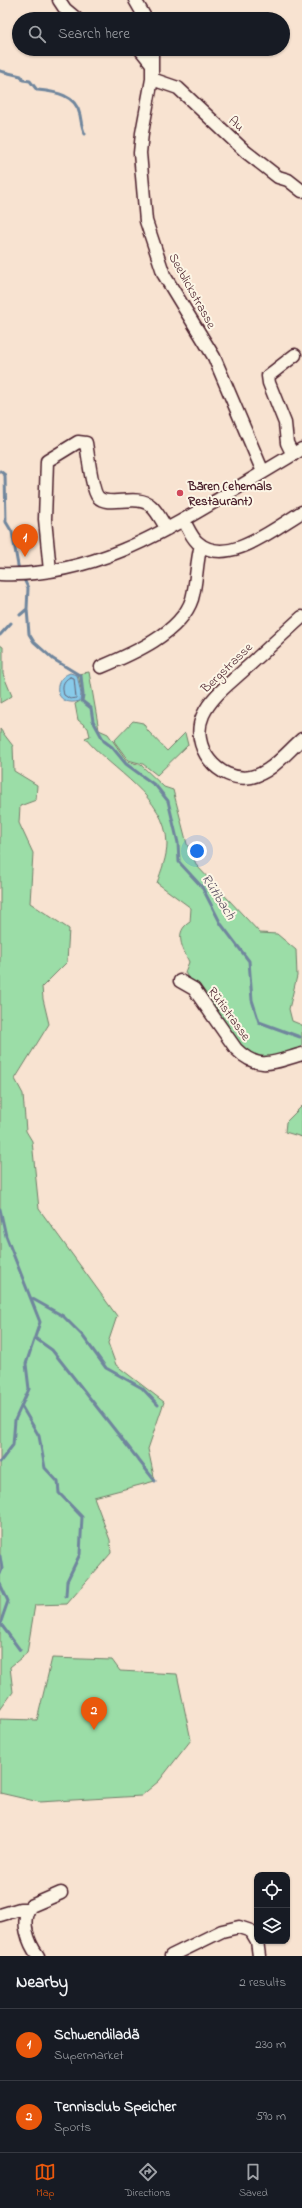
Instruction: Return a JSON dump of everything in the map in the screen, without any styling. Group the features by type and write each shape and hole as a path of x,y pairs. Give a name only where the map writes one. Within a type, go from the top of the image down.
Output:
{"street":[{"path":"59,0 68,12"},
{"path":"135,0 142,12"},
{"path":"146,56 152,64"},
{"name":"Seeblickstrasse","path":"152,56 152,79 142,132 140,153 148,228 164,275 214,357 264,472"},
{"name":"Au","path":"152,79 178,88 246,152 278,177 288,180 302,191"},
{"path":"16,574 50,571 73,566 124,550 184,521 297,452 287,442 285,423 269,383 268,376 295,355"},
{"path":"50,571 45,519 47,461 78,442 86,443 94,489 97,497 103,501 129,500 143,502 151,506 167,530"},
{"path":"184,521 192,536 201,545 217,551 233,551 300,515"},
{"path":"101,667 136,652 180,620 191,600 201,545"},
{"name":"Bergstrasse","path":"302,617 214,698 202,718 200,734 202,747 215,767 224,773 239,777 251,777 262,773 302,739"},
{"name":"Rütistrasse","path":"180,981 194,989 236,1049 254,1063 269,1063 302,1054"},
{"path":"0,1915 28,1909 30,1906 61,1894"},
{"path":"28,1909 26,1929 30,1943 38,1956"},
{"path":"171,1956 222,1931 238,1927 251,1931 254,1936"},
{"path":"257,1944 259,1956"}],"green space":[{"path":"0,645 3,647 3,674 12,696 0,703"},
{"path":"89,672 99,730 108,734 127,761 141,765 164,787 173,790 187,844 197,866 260,933 277,934 296,950 297,976 289,1009 292,1021 302,1025 302,1050 269,1060 248,1056 190,982 185,972 189,962 182,946 181,936 185,926 190,922 191,908 157,883 164,864 167,849 164,827 158,812 136,785 96,750 85,738 90,736 88,728 78,720 75,704 80,701 82,695 78,674"},
{"path":"133,721 143,723 148,731 167,751 185,733 188,745 157,775 143,764 128,760 114,741"},
{"path":"0,729 13,746 14,771 37,785 36,800 20,806 19,823 33,853 30,903 69,929 67,962 42,987 43,999 49,1024 15,1079 23,1094 26,1131 32,1141 39,1209 117,1316 108,1343 116,1365 164,1402 148,1449 155,1481 94,1497 110,1540 111,1553 67,1604 35,1605 27,1653 10,1667 13,1692 0,1710"},
{"path":"302,1106 302,1137 285,1132 286,1122"},
{"path":"52,1658 112,1660 120,1671 177,1674 191,1740 159,1781 141,1796 39,1802 0,1793 0,1719 37,1720"}],"water":[{"path":"70,673 77,675 81,694 80,701 65,701 58,692 60,681 64,676"}],"waterway":[{"path":"0,71 21,76 23,80 30,81 37,90 57,93 69,98 78,108 85,134"},
{"path":"0,471 5,475 6,522 12,532 19,571"},
{"path":"20,615 27,609 28,588 23,577"},
{"name":"Rütibach","path":"27,609 29,634 34,642 53,659 81,676 83,695 82,701 91,708 93,721 104,741 112,747 126,764 156,786 168,801 178,843 179,862 202,887 221,924 249,961 252,1000 259,1022 300,1037"},
{"path":"0,635 11,623"},
{"path":"0,1209 6,1236 40,1322 26,1364 29,1389 15,1420 13,1445 0,1462"},
{"path":"31,1298 63,1316 82,1335 106,1368 142,1388 158,1405"},
{"path":"35,1338 52,1350 155,1481"},
{"path":"22,1407 39,1436 45,1468 58,1482 59,1493 82,1517 80,1554 67,1581 66,1596"},
{"path":"0,1556 2,1569 0,1574"},
{"path":"0,1584 8,1601 0,1624"},
{"path":"0,1623 20,1650"}],"place":[{"name":"Bären (ehemals Restaurant)","path":"180,493"},
{"name":"Schwendiladä","path":"25,557"},
{"name":"Tennisclub Speicher","path":"94,1730"}]}
